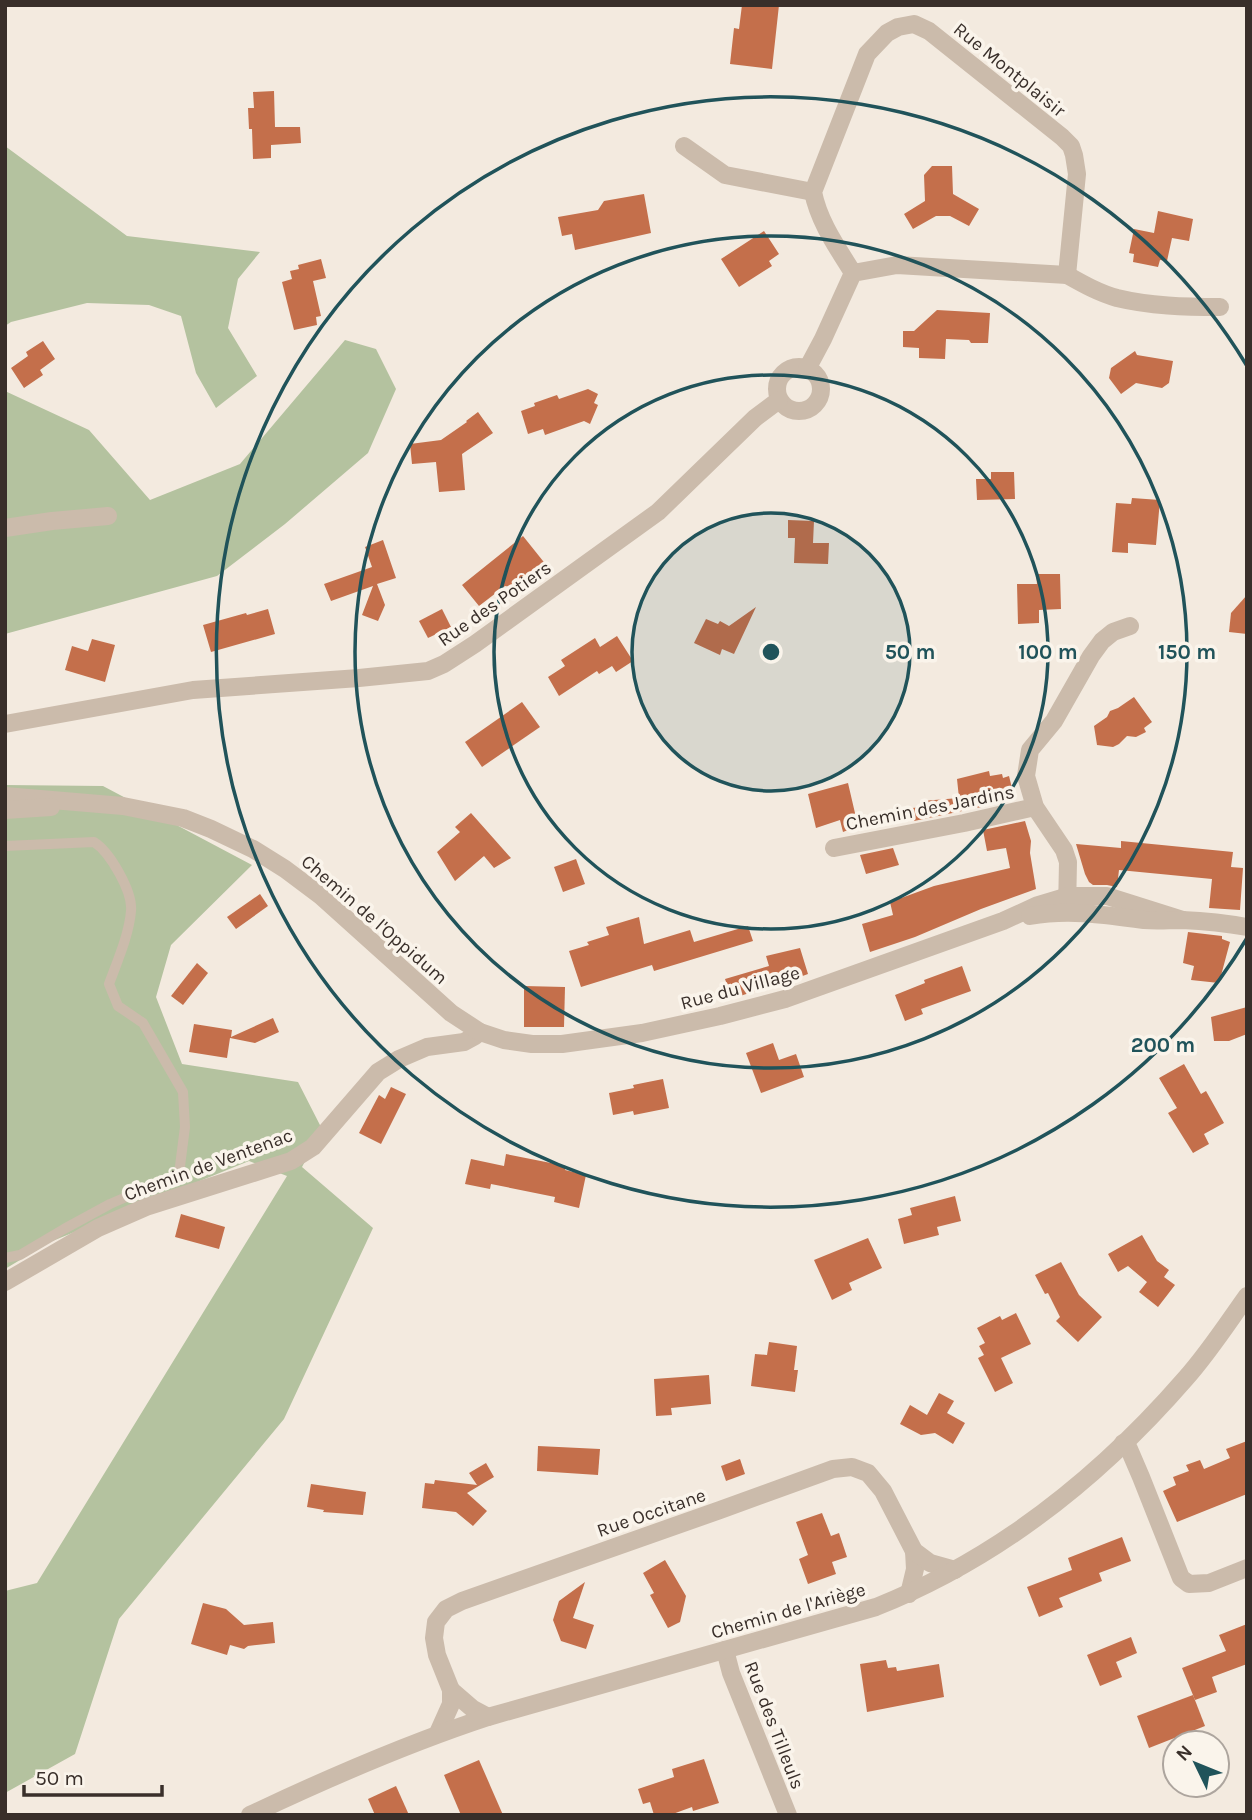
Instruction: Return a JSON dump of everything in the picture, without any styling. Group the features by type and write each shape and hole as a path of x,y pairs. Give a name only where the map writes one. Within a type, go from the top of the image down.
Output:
{"street":[{"name":"Rue Montplaisir","path":"813,192 867,54 887,33 898,27 914,24 929,31 1071,146 1077,174 1067,275"},
{"path":"684,146 725,175 813,192 823,223 853,273"},
{"path":"853,273 897,265 1067,275 1115,298 1178,307 1220,307"},
{"path":"807,369 853,273"},
{"path":"793,367 807,369 819,380 821,390 818,400 811,408 794,411 779,400 777,384 781,376 793,367"},
{"name":"Rue des Potiers","path":"5,724 192,690 428,671 475,644 658,512 755,418 779,400"},
{"path":"5,528 108,516"},
{"path":"1067,904 1068,862 1063,849 1035,807 1026,776 1030,750 1054,721 1090,656 1102,641 1113,632 1130,625"},
{"name":"Chemin de l'Oppidum","path":"5,796 123,806 183,818 253,849 321,896 451,1013 480,1032"},
{"name":"Chemin de l'Oppidum","path":"5,810 78,803"},
{"name":"Chemin des Jardins","path":"835,848 964,824 1035,807"},
{"name":"Rue du Village","path":"480,1032 505,1040 532,1044 562,1044 642,1033 720,1016 785,999 1003,921 1040,914 1067,904 1098,913 1146,920 1183,920 1247,927"},
{"name":"Chemin de Ventenac","path":"5,1282 98,1228 146,1207 292,1161 313,1147 378,1072 427,1047 464,1042 480,1032"},
{"name":"Chemin de l'Ariège","path":"250,1815 351,1768 439,1733 876,1607 909,1594 1014,1534 1062,1499 1123,1443 1186,1378 1247,1296"},
{"path":"1123,1443 1129,1449 1181,1577 1189,1584 1209,1583 1247,1568"},
{"name":"Rue Occitane","path":"488,1717 473,1709 451,1690 437,1655 434,1637 436,1622 446,1609 462,1601 833,1469 852,1467 868,1473 883,1491 914,1551"},
{"path":"914,1551 930,1563 955,1570"},
{"path":"909,1594 915,1569 914,1551"},
{"name":"Rue des Tilleuls","path":"725,1650 731,1672 788,1815"},
{"path":"439,1733 451,1704 451,1690"}],"lane":[{"path":"5,846 94,842 102,847 114,863 132,909 123,946 109,984 118,1006 143,1023 183,1092 185,1127 179,1174 110,1204 20,1255 5,1258"}],"green space":[{"path":"5,146 127,236 260,252 238,279 228,328 257,376 216,408 196,373 181,316 149,305 87,303 11,322 5,326"},
{"path":"345,340 376,349 396,389 368,453 285,524 217,576 5,634 5,391 89,430 150,500 240,464"},
{"path":"5,785 103,786 252,865 171,945 156,997 182,1064 298,1082 322,1129 302,1167 373,1228 284,1419 119,1619 75,1754 5,1793 5,1591 37,1583 287,1176 249,1161 50,1242 5,1269"}],"building":[{"path":"742,5 779,5 772,69 730,64 734,28 739,29"},
{"path":"274,91 275,127 300,127 301,143 271,145 271,158 253,159 248,108 254,108 253,92"},
{"path":"932,166 952,166 953,194 979,209 969,226 950,216 936,216 913,229 904,214 925,201 924,175"},
{"path":"644,194 651,233 575,250 572,234 562,236 558,217 598,210 604,201"},
{"path":"1158,211 1193,219 1189,241 1172,238 1167,261 1160,260 1158,267 1133,262 1134,254 1129,253 1134,229 1154,233"},
{"path":"764,231 779,254 769,261 772,266 739,287 721,259"},
{"path":"321,259 326,278 313,281 321,316 316,317 317,325 294,330 282,282 292,279 290,271 299,269 298,265"},
{"path":"937,310 990,313 988,343 946,339 945,359 919,358 919,348 903,347 903,331 914,331"},
{"path":"43,341 55,359 40,370 43,375 24,388 11,368 28,356 26,352"},
{"path":"1135,351 1137,355 1173,361 1169,383 1162,388 1136,383 1121,394 1109,378 1111,368"},
{"path":"588,389 598,394 594,403 598,405 590,424 584,421 545,435 543,429 528,434 521,411 557,395 559,399"},
{"path":"478,412 493,433 462,454 465,490 439,492 436,462 412,464 410,444 441,440"},
{"path":"991,472 1014,472 1015,499 977,500 976,479 991,479"},
{"path":"1132,498 1160,500 1156,545 1128,543 1128,553 1112,552 1116,503 1131,504"},
{"path":"788,520 814,521 813,543 829,543 828,564 794,563 795,538 788,538"},
{"path":"523,536 547,566 519,588 505,586 479,606 462,585"},
{"path":"383,540 396,578 377,584 385,605 378,621 362,615 373,586 331,601 324,584 372,567 365,547"},
{"path":"1036,574 1060,574 1061,609 1039,610 1039,623 1018,624 1017,584 1037,584"},
{"path":"1247,595 1247,634 1229,632 1231,613"},
{"path":"756,607 734,654 722,649 720,655 694,643 706,619 718,624 720,621 729,626"},
{"path":"268,609 275,634 211,652 203,625"},
{"path":"442,609 451,627 428,638 419,621"},
{"path":"617,636 633,661 616,672 612,666 599,674 597,671 559,696 548,677 565,666 561,660 595,638 600,647"},
{"path":"92,639 115,645 105,682 65,670 72,646 88,651"},
{"path":"1134,697 1152,722 1144,728 1146,732 1136,737 1127,736 1113,747 1097,745 1094,726 1107,717 1110,711"},
{"path":"522,702 540,727 482,767 465,742"},
{"path":"989,771 990,776 1009,776 1015,800 914,821 912,808 922,807 922,801 959,798 957,779"},
{"path":"848,783 858,826 843,832 840,820 816,828 808,794"},
{"path":"471,813 511,858 494,868 484,856 455,881 437,852 460,832 455,827"},
{"path":"1025,821 1031,841 1030,853 1036,889 870,952 862,924 893,915 890,902 934,886 1010,868 1006,848 987,851 983,830"},
{"path":"1121,841 1233,852 1231,867 1243,868 1240,910 1209,908 1212,879 1119,870 1117,887 1093,885 1085,874 1076,844 1121,848"},
{"path":"893,848 899,865 866,874 860,855"},
{"path":"576,859 585,884 563,892 554,867"},
{"path":"260,894 268,906 236,929 227,917"},
{"path":"639,917 644,944 690,930 694,942 748,926 753,941 654,971 652,965 581,987 569,951 609,935 606,927"},
{"path":"1188,932 1222,936 1222,939 1230,942 1219,983 1191,980 1194,966 1183,963"},
{"path":"800,948 808,974 775,987 774,985 731,997 725,979 769,966 766,956"},
{"path":"197,963 208,973 183,1005 171,996"},
{"path":"962,966 971,991 921,1009 923,1014 905,1021 895,995 925,983 924,980"},
{"path":"524,986 565,987 564,1027 524,1027"},
{"path":"1247,1007 1247,1034 1229,1041 1214,1041 1211,1017"},
{"path":"273,1018 279,1032 255,1043 230,1038 227,1058 189,1052 194,1024 232,1030 231,1037"},
{"path":"773,1043 779,1060 796,1054 804,1077 761,1093 746,1053"},
{"path":"1184,1064 1201,1094 1206,1091 1224,1123 1204,1134 1209,1144 1193,1153 1168,1113 1177,1108 1159,1078"},
{"path":"663,1079 669,1108 634,1115 633,1111 613,1115 609,1093"},
{"path":"391,1087 406,1094 381,1144 359,1133 379,1095 385,1099"},
{"path":"506,1154 566,1166 565,1170 586,1175 579,1208 554,1202 555,1197 491,1184 490,1189 465,1184 471,1159 504,1166"},
{"path":"955,1196 961,1221 937,1227 939,1235 904,1244 898,1219 912,1215 910,1208"},
{"path":"181,1214 225,1227 219,1249 175,1237"},
{"path":"1142,1235 1157,1261 1169,1270 1164,1277 1175,1285 1158,1307 1139,1292 1147,1282 1128,1266 1118,1272 1108,1254"},
{"path":"868,1238 882,1268 849,1283 852,1290 832,1300 814,1260"},
{"path":"1061,1262 1079,1295 1102,1317 1078,1342 1056,1321 1060,1317 1035,1275"},
{"path":"1016,1313 1031,1344 1001,1358 1013,1383 995,1392 978,1358 984,1355 979,1346 985,1343 977,1328 1000,1316 1002,1320"},
{"path":"769,1342 797,1346 795,1392 751,1386 755,1354 767,1355"},
{"path":"709,1375 711,1404 671,1408 672,1415 656,1416 654,1379"},
{"path":"939,1393 954,1401 947,1413 965,1423 953,1444 935,1433 921,1435 900,1424 910,1405 927,1415"},
{"path":"1247,1441 1247,1494 1177,1522 1163,1491 1176,1485 1173,1477 1189,1471 1186,1465 1200,1460 1204,1469 1230,1458 1226,1449"},
{"path":"538,1446 600,1449 598,1475 537,1471"},
{"path":"740,1459 745,1474 726,1481 721,1466"},
{"path":"486,1463 494,1477 467,1493 487,1511 473,1526 456,1512 422,1508 425,1483 434,1484 435,1480 477,1485 469,1473"},
{"path":"311,1484 366,1492 363,1515 323,1512 324,1510 307,1507"},
{"path":"822,1513 831,1536 839,1533 847,1557 832,1562 836,1574 808,1584 799,1559 808,1555 796,1522"},
{"path":"1122,1537 1131,1561 1099,1573 1102,1581 1059,1598 1063,1607 1039,1617 1027,1587 1072,1570 1068,1558"},
{"path":"665,1560 686,1596 680,1622 668,1628 650,1595 654,1593 643,1573"},
{"path":"585,1582 573,1618 594,1625 586,1649 561,1641 553,1620 559,1601"},
{"path":"203,1603 226,1609 244,1625 273,1622 275,1643 248,1646 244,1649 230,1645 227,1655 191,1644"},
{"path":"1247,1624 1247,1664 1212,1677 1217,1692 1195,1700 1182,1668 1226,1651 1219,1635"},
{"path":"1131,1637 1137,1653 1116,1662 1122,1677 1100,1686 1087,1655"},
{"path":"886,1660 888,1668 896,1667 897,1671 939,1664 944,1697 867,1712 860,1664"},
{"path":"1193,1695 1205,1726 1197,1729 1161,1729 1161,1743 1149,1748 1137,1716"},
{"path":"704,1759 719,1803 693,1811 692,1807 670,1815 654,1815 650,1802 643,1804 638,1789 674,1777 672,1769"},
{"path":"479,1760 503,1815 461,1815 444,1775"},
{"path":"396,1786 409,1815 375,1815 368,1799"}]}
